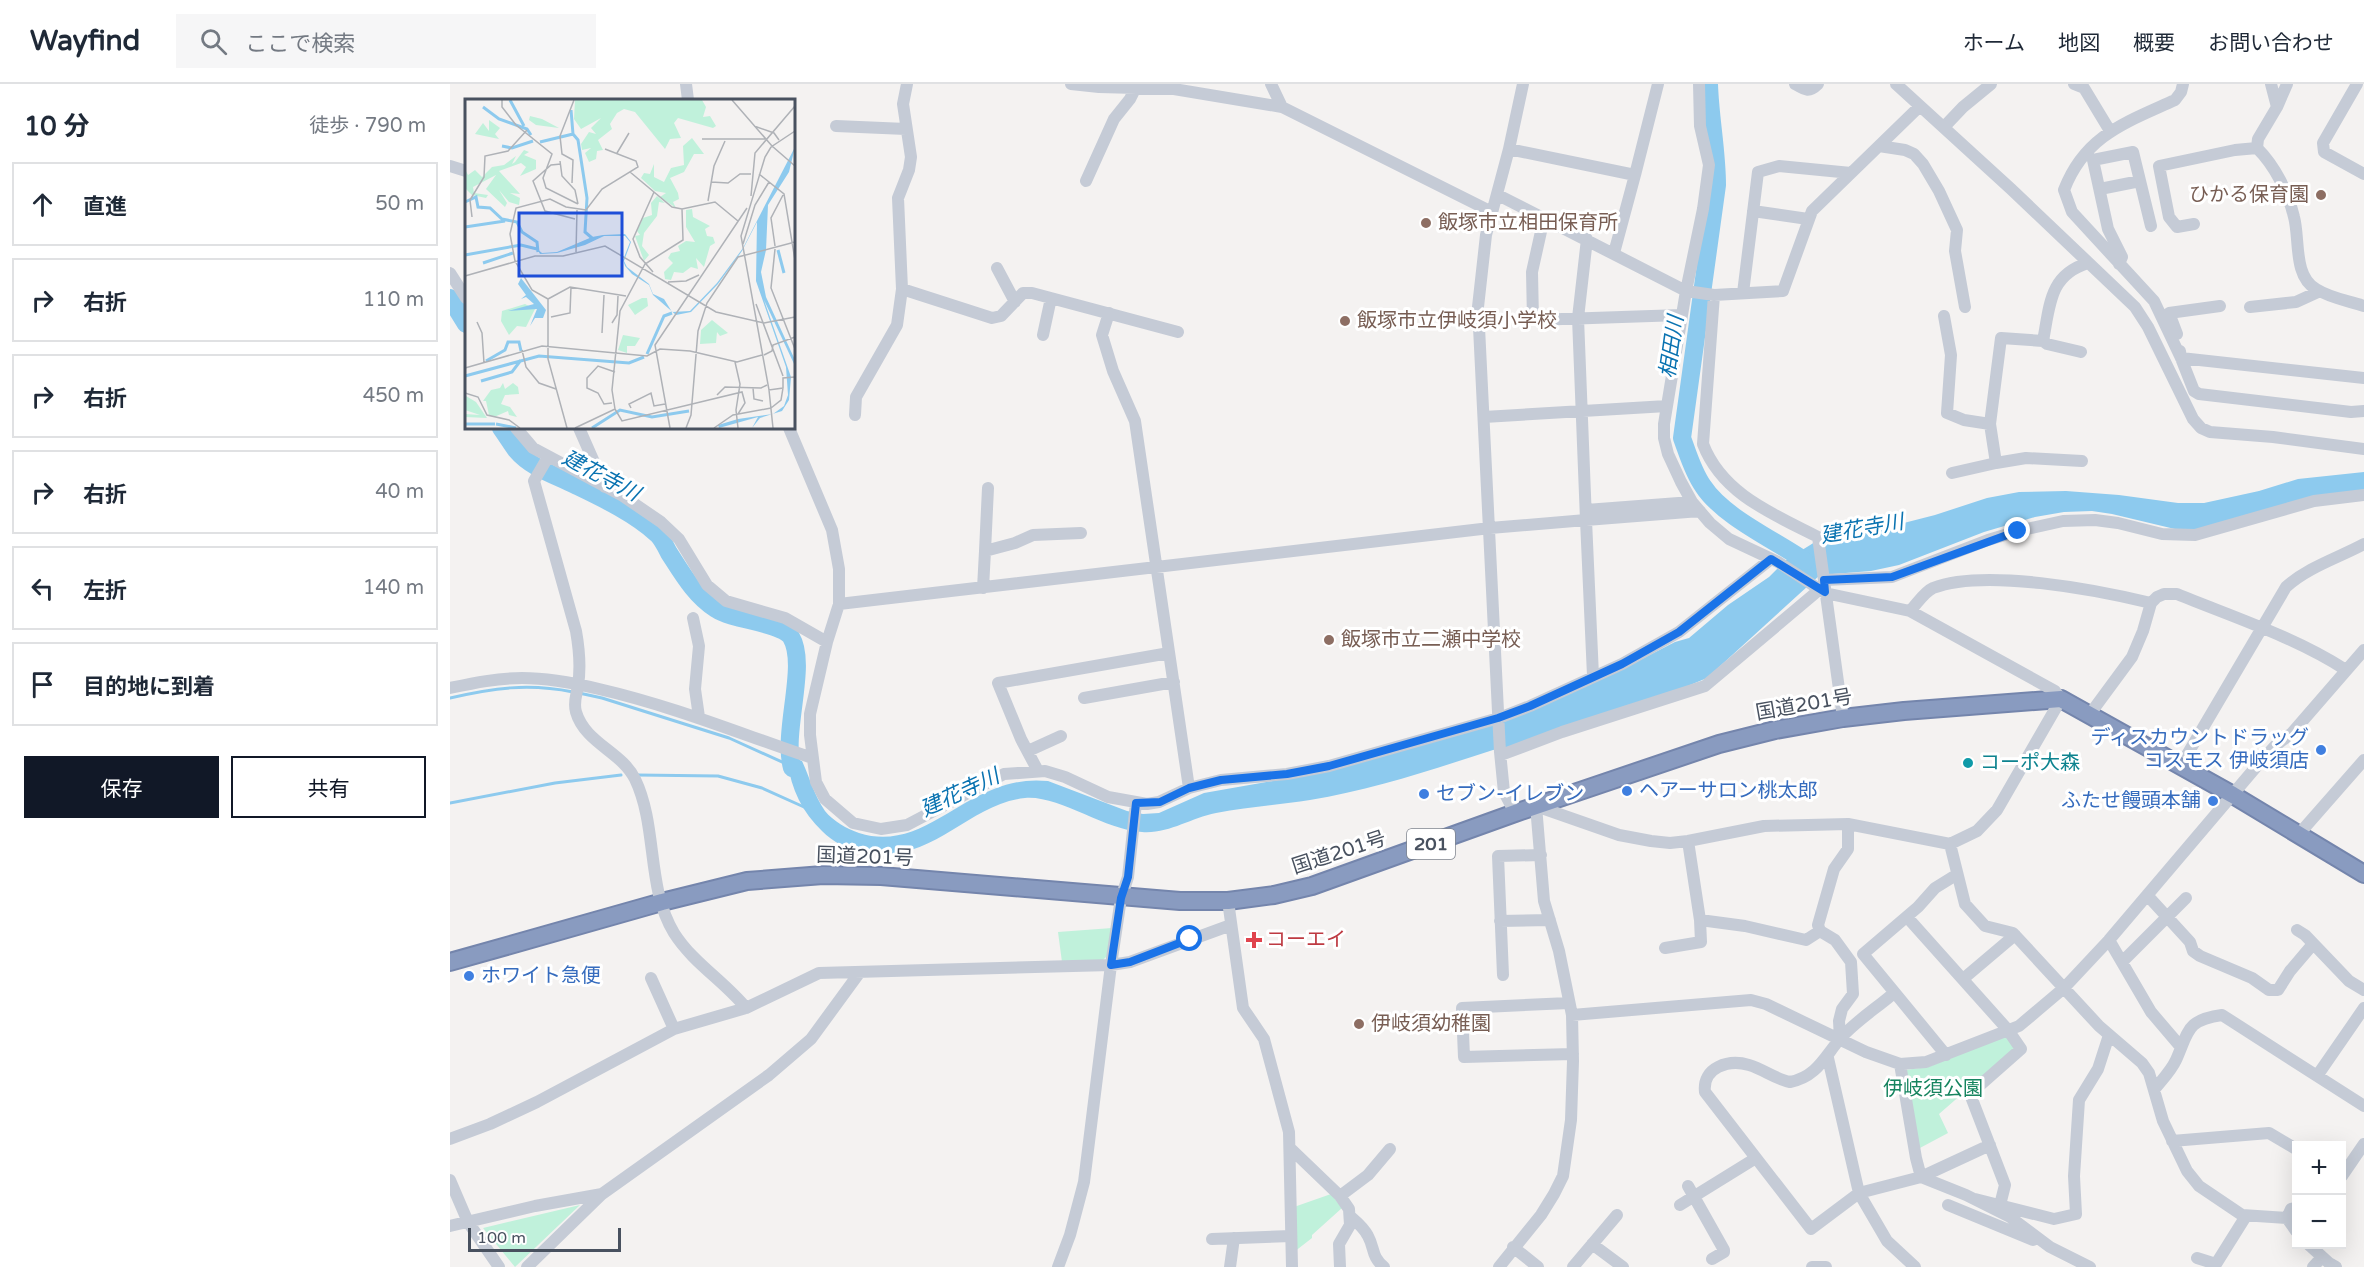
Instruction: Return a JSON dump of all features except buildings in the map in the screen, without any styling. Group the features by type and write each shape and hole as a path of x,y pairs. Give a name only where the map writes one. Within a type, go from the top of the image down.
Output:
{"highway":[{"name":"国道201号","path":"450,962 662,902 747,881 823,875 881,876 1121,898 1180,901 1228,901 1274,895 1312,886 1515,813 1719,744 1775,730 1843,718 1904,711 2061,699"},
{"path":"2061,699 2233,795 2364,874"}],"street":[{"path":"686,84 688,99"},
{"path":"855,414 856,397 897,325 902,289 898,198 909,170 911,157 903,104 907,84"},
{"path":"1071,84 1136,87 1150,85 1282,107 1492,212"},
{"path":"1271,84 1282,107"},
{"path":"1515,813 1504,792 1500,753 1479,307 1486,235 1509,149 1523,84"},
{"path":"1614,253 1658,84"},
{"path":"1499,1267 1541,1215 1563,1176 1571,1120 1573,1054 1571,1009 1544,901 1536,806 1619,835 1670,843 1764,826 1848,824 1950,844 1977,831 1997,810 2061,699 2055,691 1911,611 1821,585 1729,539 1710,524 1696,506 1668,454 1664,438 1681,315 1703,209 1709,165 1700,126 1699,84"},
{"path":"1795,84 1806,91 1812,90 1818,84"},
{"path":"1896,84 2135,307 2148,327 2193,419 2201,428 2211,432 2273,437 2364,449"},
{"path":"1944,127 1963,106 1991,84"},
{"path":"2074,84 2084,87 2110,131"},
{"path":"2183,84 2175,100 2110,131 2097,140 2085,153 2064,189 2072,212 2154,301 2181,358 2191,387 2199,394 2351,412 2364,411"},
{"path":"2271,84 2277,107"},
{"path":"2287,84 2277,107 2258,139 2257,148 2285,189 2298,232 2300,266 2306,280 2320,291 2364,306"},
{"path":"2357,84 2323,143 2324,152 2364,174"},
{"path":"1086,181 1114,119 1130,99 1136,87"},
{"path":"1497,195 1686,291 1714,295 1783,291 1812,211 1920,106"},
{"path":"836,126 906,129"},
{"path":"1879,146 1905,150 1914,154 1923,164 1939,191 1958,230 1955,251 1965,307"},
{"path":"2194,224 2177,227 2169,217 2159,166 2235,150 2257,148"},
{"path":"1509,149 1635,175"},
{"path":"2119,264 2122,257 2108,229 2093,160 2133,152 2151,226"},
{"path":"450,166 465,171"},
{"path":"1743,293 1758,172 1779,166 1851,173"},
{"path":"2100,189 2140,181"},
{"path":"1753,211 1808,219"},
{"path":"1544,218 1532,273 1533,320 1681,315"},
{"path":"1587,239 1578,318 1593,676"},
{"path":"2043,340 2050,301 2058,283 2074,268 2088,263"},
{"path":"997,268 1015,302"},
{"path":"450,273 465,296"},
{"path":"902,289 992,318 1001,316 1023,293 1032,293 1179,332"},
{"path":"2250,307 2296,302 2320,291"},
{"path":"1714,295 1714,317 1702,433 1703,444 1708,458 1736,492 1761,508 1818,537 1821,585 1843,718"},
{"path":"1042,335 1052,298"},
{"path":"2181,358 2179,338 2169,313 2220,306"},
{"path":"1108,313 1102,335 1113,371 1135,421 1189,788"},
{"path":"1944,316 1951,355 1947,413 1964,420 1990,424"},
{"path":"1996,463 1990,424 2001,338 2043,340 2047,344 2081,352"},
{"path":"2181,358 2364,378"},
{"path":"1484,417 1667,406"},
{"path":"517,429 533,448 643,509 679,538 707,585 726,601 785,618 827,642"},
{"path":"579,429 605,487"},
{"path":"789,429 833,533 839,569 839,604 827,642 810,714 810,757 816,782 825,799 853,823 881,829 907,825 1004,774 1038,771 1065,777 1136,807 1160,802 1189,788 1221,780 1287,774 1329,766 1498,719 1622,664 1679,632 1775,560"},
{"path":"548,457 534,481 580,652 575,699 576,711 591,737 634,777 641,795 662,902 674,932 689,952 717,981 732,991 746,1008"},
{"path":"1952,473 2026,458 2082,461"},
{"path":"982,588 988,488"},
{"path":"1500,753 1705,686 1821,585 1892,577 1988,540 2063,521 2095,520 2162,534 2195,535 2314,501 2364,495"},
{"path":"839,604 1157,568 1586,515 1696,506"},
{"path":"985,551 1016,543 1033,535 1081,533"},
{"path":"2181,765 2286,587 2295,579 2364,544"},
{"path":"1911,611 1930,589 1947,584 1980,581 2038,583 2115,594 2151,603"},
{"path":"2090,714 2132,657 2151,603 2164,594 2177,594 2261,628 2330,660 2346,670"},
{"path":"693,618 699,646 695,689 699,717"},
{"path":"1573,1054 1464,1057 1462,1008 1571,1009 1751,1000 1766,1004 1866,1052 1900,1064 1926,1062 2019,1026 2064,988 2109,940 2275,746 2292,733 2364,650"},
{"path":"1089,653 1091,667"},
{"path":"1038,771 998,683 1169,653"},
{"path":"450,688 494,679 525,678 578,684 630,696 699,717 810,757"},
{"path":"1084,698 1174,682"},
{"path":"1028,751 1054,735"},
{"path":"2299,834 2364,760"},
{"path":"1059,1267 1070,1236 1084,1182 1111,965 1121,898 1128,877 1136,807"},
{"path":"1840,1039 1839,1021 1842,1009 1853,994 1851,962 1834,940 1820,931 1818,925 1834,869 1848,849 1848,824"},
{"path":"1665,948 1701,942 1700,920 1688,841"},
{"path":"1950,844 1965,904 1985,926 2015,935 2109,1035 2142,1063 2150,1073 2163,1121 2187,1171 2199,1186 2217,1200 2246,1216 2287,1218"},
{"path":"1503,975 1498,856 1541,855"},
{"path":"1946,1055 1863,954 1918,908 1928,894 1956,875"},
{"path":"2147,895 2190,942 2193,951 2252,978 2273,991 2278,990 2290,971 2313,944"},
{"path":"2122,962 2186,898"},
{"path":"1228,901 1243,1008 1263,1039 1286,1121 1290,1148 1292,1267"},
{"path":"1908,917 2008,1030 2021,1049 1970,1094 2005,1185 2000,1205"},
{"path":"1500,921 1550,920"},
{"path":"1700,920 1745,926 1806,940 1820,931"},
{"path":"450,1139 490,1124 537,1102 674,1029 746,1008 819,973 1111,965 1130,962 1231,925"},
{"path":"2297,930 2349,981 2364,990"},
{"path":"1963,979 2015,935"},
{"path":"2109,940 2151,1012 2180,1046"},
{"path":"527,1267 602,1194 769,1075 811,1039 860,972"},
{"path":"651,978 674,1029"},
{"path":"1894,993 1840,1039 1828,1058 1808,1075 1790,1082 1748,1065 1721,1065 1712,1070 1706,1078 1705,1092 1811,1229 1859,1193 1921,1177 1989,1145"},
{"path":"2317,1076 2364,1008"},
{"path":"2154,1090 2176,1061 2188,1030 2205,1018 2222,1015 2364,1106"},
{"path":"1975,1199 2054,1219 2076,1214 2074,1176 2079,1100 2098,1069 2109,1035"},
{"path":"1828,1058 1859,1193 1887,1241 1915,1267"},
{"path":"1900,1064 1921,1177"},
{"path":"2172,1141 2269,1134 2292,1147"},
{"path":"2346,1169 2364,1144"},
{"path":"1290,1148 1340,1196 1349,1209 1350,1225 1339,1244 1340,1267"},
{"path":"1340,1196 1368,1174 1390,1149"},
{"path":"1680,1205 1690,1191 1756,1158"},
{"path":"1921,1177 1975,1199 2010,1218 2077,1264 2090,1267"},
{"path":"450,1180 468,1222 499,1267"},
{"path":"1690,1191 1724,1250 1712,1259"},
{"path":"450,1226 536,1206 602,1194"},
{"path":"1948,1205 2050,1247"},
{"path":"2287,1218 2292,1209"},
{"path":"1573,1267 1617,1215"},
{"path":"2197,1258 2216,1264 2246,1216"},
{"path":"1351,1218 1363,1227 1369,1237 1374,1257 1384,1267"},
{"path":"2287,1218 2292,1225"},
{"path":"1212,1239 1291,1236"},
{"path":"1230,1267 1234,1238"},
{"path":"1592,1244 1623,1267"},
{"path":"1513,1247 1538,1267"},
{"path":"2313,1249 2336,1267"},
{"path":"2313,1267 2322,1257"},
{"path":"1812,1267 1826,1267"}],"green space":[{"path":"1112,928 1108,955 1102,961 1062,962 1058,932"},
{"name":"伊岐須公園","path":"2008,1035 2016,1047 1939,1114 1948,1133 1918,1149 1905,1070 1928,1067"},
{"path":"1331,1194 1342,1208 1312,1235 1312,1238 1294,1252 1294,1207"},
{"path":"580,1205 515,1267 483,1228"}],"water":[{"path":"2364,472 2364,492 2203,530 2179,530 2092,511 2064,512 2035,517 1984,532 1899,565 1871,571 1820,575 1707,678 1683,688 1509,747 1380,785 1310,800 1206,815 1161,831 1127,830 1052,802 1025,798 984,811 929,843 908,851 886,854 861,852 845,847 826,835 802,806 790,777 787,755 802,761 818,799 832,818 854,831 878,837 896,836 913,831 977,796 1014,783 1027,781 1048,781 1127,811 1143,814 1159,813 1204,793 1324,772 1389,754 1640,660 1675,642 1689,638 1728,605 1769,577 1786,560 1815,542 1853,536 1935,515 1987,498 2019,492 2066,491 2178,503 2204,503 2259,491 2298,479"}],"waterway":[{"name":"相田川","path":"1709,84 1717,185 1682,438 1696,475 1712,497 1736,518 1805,561"},
{"name":"建花寺川","path":"450,298 465,322"},
{"name":"建花寺川","path":"502,429 516,450 529,462 618,506 657,534 690,584 708,604 724,613 778,628 791,637 796,649 797,664 790,736 792,768"},
{"path":"450,698 526,687 573,692"},
{"path":"579,693 602,698 729,738 791,766"},
{"path":"450,803 555,783 621,775"},
{"path":"637,775 718,776 762,788 804,807"}],"place":[{"name":"ひかる保育園","path":"2321,195"},
{"name":"飯塚市立相田保育所","path":"1426,223"},
{"name":"飯塚市立伊岐須小学校","path":"1345,321"},
{"name":"飯塚市立二瀬中学校","path":"1329,640"},
{"name":"ディスカウントドラッグ コスモス 伊岐須店","path":"2321,750"},
{"name":"コーポ大森","path":"1968,763"},
{"name":"ヘアーサロン桃太郎","path":"1627,791"},
{"name":"セブン-イレブン","path":"1424,794"},
{"name":"ふたせ饅頭本舗","path":"2213,801"},
{"name":"コーエイ","path":"1254,940"},
{"name":"ホワイト急便","path":"469,976"},
{"name":"伊岐須幼稚園","path":"1359,1024"}],"route":[{"path":"1190,939 1130,962 1111,965 1121,898 1128,877 1136,803 1160,802 1189,788 1221,780 1287,774 1329,766 1498,718 1530,706 1622,664 1679,632 1771,559 1825,592 1824,580 1892,577 1988,540 2018,531"}]}
